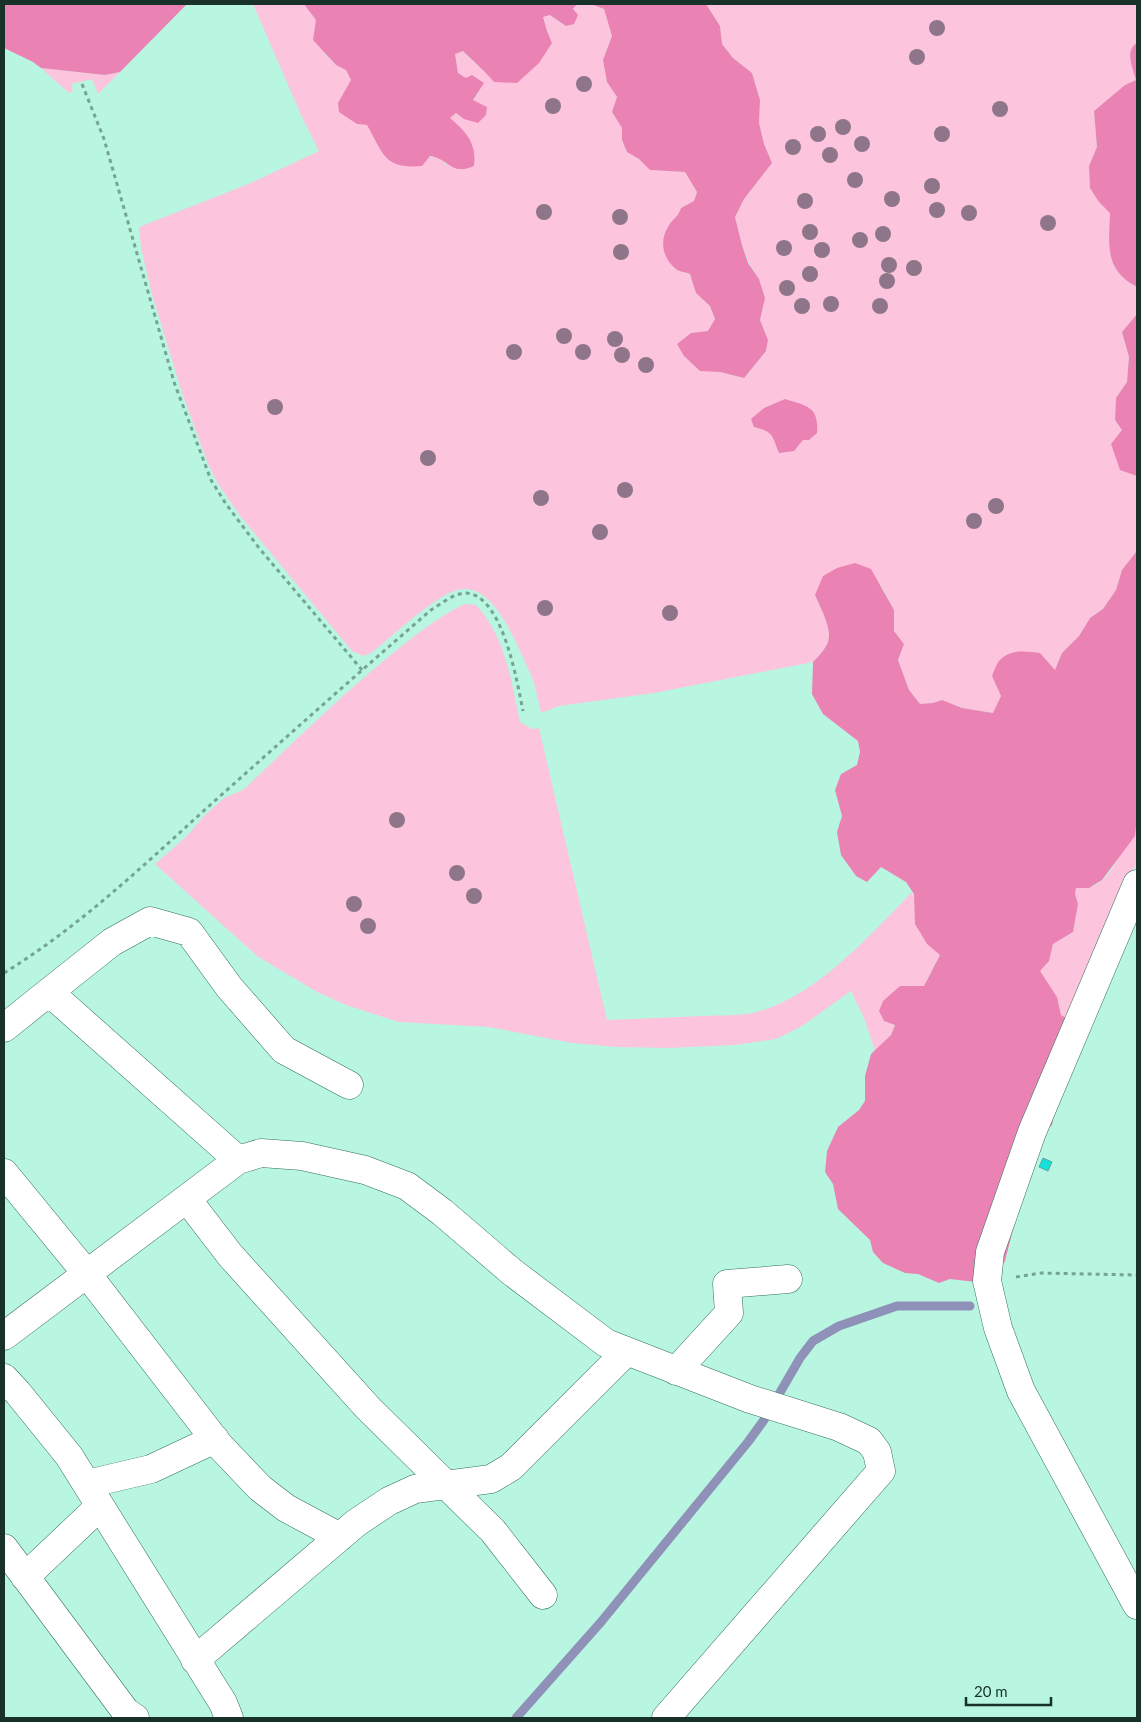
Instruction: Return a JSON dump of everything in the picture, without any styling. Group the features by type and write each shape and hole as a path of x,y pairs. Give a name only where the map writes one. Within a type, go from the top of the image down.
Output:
{"lane":[{"path":"1137,884 1032,1132 990,1252 987,1281 998,1328 1021,1391 1137,1605"},
{"path":"4,1028 112,942 150,921 189,932 229,986 284,1050 349,1086"},
{"path":"49,992 238,1160"},
{"path":"4,1336 238,1160 261,1153 302,1156 365,1170 407,1186 442,1212 512,1272 606,1343 773,1406 839,1427 869,1441 877,1452 881,1471 666,1718"},
{"path":"4,1173 87,1274 215,1439 266,1493 286,1508 340,1536"},
{"path":"187,1199 230,1255 368,1408 493,1531 543,1595"},
{"path":"676,1371 729,1313 727,1284 788,1279"},
{"path":"195,1660 340,1536 389,1501 415,1489 490,1479 511,1467 626,1352"},
{"path":"4,1378 69,1456 223,1703 229,1718"},
{"path":"25,1577 94,1495 215,1439"},
{"path":"4,1548 126,1712 135,1718"}],"path":[{"path":"82,84 104,138 174,382 211,480 226,504 259,548 362,670"},
{"path":"4,974 69,929 362,670 432,610 451,598 465,593 482,599 498,622 512,656 523,711"},
{"path":"987,1281 1040,1273 1137,1275"}],"shaded area":[{"path":"4,4 187,4 120,72 105,75 41,68 4,48"},
{"path":"253,4 304,4 316,20 326,55 336,65 346,70 351,80 347,89 357,124 367,125 382,152 440,158 447,165 450,118 456,113 464,119 483,83 466,78 458,73 455,53 463,51 483,68 494,82 547,31 543,17 550,15 566,26 574,23 573,9 577,4 591,4 604,9 612,36 603,60 607,82 617,97 612,112 622,128 622,140 627,152 639,159 651,170 685,172 697,192 694,201 681,208 678,216 668,227 677,270 690,274 696,293 710,306 715,319 708,331 691,333 677,344 700,370 720,372 744,378 766,351 768,340 760,320 765,298 759,279 749,263 742,245 735,217 744,199 772,163 764,144 759,123 760,100 752,73 733,58 722,44 720,26 706,4 1137,4 1137,43 1133,46 1130,55 1137,80 1125,85 1094,111 1097,147 1089,166 1090,188 1099,202 1110,212 1109,246 1114,264 1126,280 1137,287 1137,314 1122,332 1129,357 1127,382 1116,398 1115,420 1122,430 1133,474 1137,476 1137,546 1136,552 1122,570 1116,590 1103,609 1090,618 1079,636 1062,653 1055,670 992,676 1001,696 994,713 962,708 942,700 920,705 909,690 898,660 904,644 894,631 894,610 882,587 815,595 826,621 829,639 826,647 813,662 654,693 559,706 541,713 533,680 505,622 498,610 489,601 480,593 469,589 457,590 437,600 371,653 363,656 352,651 241,517 218,484 208,464 182,393 151,291 141,247 139,227 251,183 319,151 301,115"},
{"path":"304,4 577,4 573,9 578,15 574,24 566,26 550,15 543,17 552,43 539,63 517,83 494,82 463,51 455,54 458,73 466,78 472,75 484,83 473,100 487,107 486,115 478,123 464,119 456,113 450,118 465,133 474,151 474,166 460,169 430,156 422,166 400,165 392,162 382,152 367,125 357,124 339,112 338,103 351,80 346,70 336,65 313,40 316,20"},
{"path":"591,4 706,4 720,26 722,44 733,58 752,73 760,100 759,123 764,144 772,163 744,199 735,217 748,263 759,279 765,298 760,320 768,340 766,351 744,378 720,372 700,371 684,356 677,344 691,333 708,331 715,319 710,306 696,293 690,274 677,270 672,265 665,255 663,244 665,232 671,222 681,208 694,201 697,192 685,172 650,170 639,159 627,152 622,140 622,128 612,112 617,97 607,82 603,60 612,36 604,9"},
{"path":"1137,43 1137,287 1126,280 1114,265 1109,246 1110,213 1099,202 1090,188 1089,166 1097,147 1094,111 1125,85 1136,80 1130,55 1133,46"},
{"path":"41,68 105,75 120,72 98,94 92,79 71,84 73,91 69,93"},
{"path":"1137,314 1137,476 1120,470 1111,444 1122,430 1115,420 1116,398 1127,382 1129,357 1122,332"},
{"path":"785,399 806,406 814,413 817,433 809,440 803,440 794,451 779,453 769,433 754,427 751,419 764,408"},
{"path":"1137,546 1137,815 1135,836 1102,880 1089,888 1076,888 1075,894 1078,904 1073,932 1053,944 1049,961 1040,971 1057,997 1061,1015 1071,1021 1052,1125 1036,1140 1005,1261 999,1268 976,1282 950,1279 939,1283 918,1274 905,1273 883,1263 873,1252 870,1240 838,1209 833,1184 825,1172 827,1151 838,1127 859,1110 865,1101 865,1076 871,1054 891,1035 895,1025 884,1021 879,1011 883,1001 900,986 924,986 940,955 927,944 915,924 914,894 906,882 881,867 867,882 856,876 841,855 837,832 842,816 835,790 841,774 857,765 860,752 858,741 823,714 812,694 813,662 821,654 829,640 826,621 815,595 823,576 837,568 855,563 871,569 894,610 894,631 904,644 898,660 909,690 920,704 942,700 962,708 993,713 1001,696 992,676 999,661 1008,654 1013,653 1024,651 1040,653 1055,670 1062,653 1079,636 1090,618 1103,609 1116,590 1122,570 1136,552"},
{"path":"464,604 476,605 486,618 501,645 510,675 520,722 532,729 539,728 607,1020 741,1015 770,1008 793,997 837,965 858,947 912,892 927,944 940,954 924,986 900,986 895,1024 891,1035 875,1051 864,1018 851,991 802,1026 776,1039 736,1045 668,1048 616,1047 572,1043 489,1027 399,1022 346,1005 317,992 257,956 155,864 186,837 203,817 224,798 243,790 367,675 423,629"},
{"path":"1137,815 1137,861 1071,1021 1061,1015 1057,997 1039,971 1049,961 1053,944 1073,932 1078,904 1075,894 1076,888 1088,888 1097,884 1105,877 1119,858"}],"building":[{"path":"1043,1158 1052,1162 1048,1171 1039,1167"}],"waterway":[{"path":"516,1718 601,1622 748,1442 764,1420 800,1358 813,1341 839,1326 897,1306 970,1306"}]}
